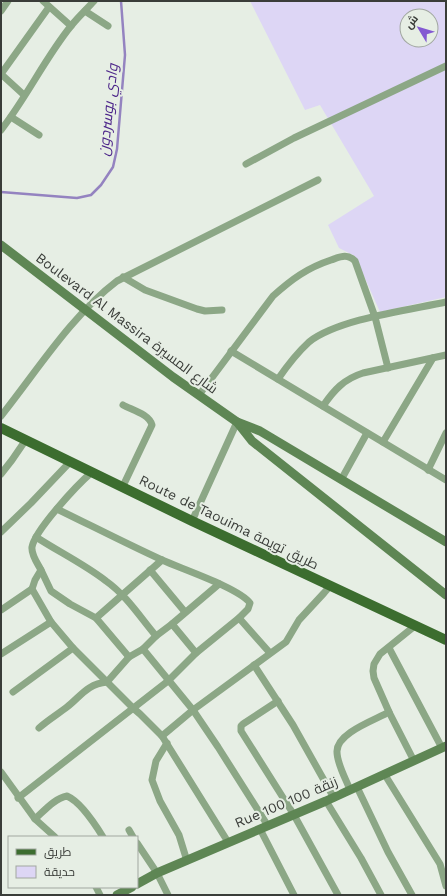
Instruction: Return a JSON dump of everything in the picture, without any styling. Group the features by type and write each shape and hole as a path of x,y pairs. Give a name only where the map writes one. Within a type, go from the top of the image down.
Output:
{"main road":[{"name":"Boulevard Al Massira شارع المسيرة","path":"1,245 173,377 237,422 260,431 446,542"},
{"name":"Boulevard Al Massira شارع المسيرة","path":"237,422 252,441 446,595"},
{"name":"Route de Taouima طريق تويمة","path":"1,428 123,486 192,521 446,640"},
{"name":"Rue 100 زنقة 100","path":"138,883 157,873 354,789 444,748"},
{"path":"117,895 130,888"}],"street":[{"path":"1,11 8,1"},
{"path":"43,1 71,26"},
{"path":"1,129 71,26 94,1"},
{"path":"24,94 1,74 49,7"},
{"path":"86,11 108,26"},
{"path":"246,164 294,138 446,66"},
{"path":"11,116 39,135"},
{"path":"1,416 86,309 105,290 123,277 318,180"},
{"path":"199,395 273,296 286,284 311,267 343,256 349,256 354,261 375,317 388,368"},
{"path":"123,277 137,287 197,310 222,310"},
{"path":"278,380 296,355 310,342 334,329 375,317 446,302"},
{"path":"231,351 446,480"},
{"path":"323,406 332,392 352,376 446,355"},
{"path":"382,442 433,358"},
{"path":"123,405 150,419 152,425 123,486"},
{"path":"192,521 237,422"},
{"path":"341,480 367,433"},
{"path":"428,470 446,433"},
{"path":"1,474 25,440"},
{"path":"1,532 70,462"},
{"path":"92,472 82,480 57,509 36,537 32,548 33,554 51,591 70,604 96,618 129,657"},
{"path":"18,798 168,681 196,652 239,618 248,609 250,603 239,593 162,560 57,509"},
{"path":"36,537 67,554 107,581 122,595 156,636"},
{"path":"96,618 162,560"},
{"path":"1,610 32,589 41,570"},
{"path":"150,570 185,612"},
{"path":"39,728 68,706 81,693 98,682 107,682 129,657 143,649 156,636 219,584"},
{"path":"162,736 193,710 286,642 299,620 330,586"},
{"path":"32,589 51,622 107,682 162,736 228,842"},
{"path":"239,618 270,654"},
{"path":"1,654 51,622"},
{"path":"172,624 196,652"},
{"path":"414,761 389,712 374,678 373,671 376,658 416,625"},
{"path":"13,692 74,648"},
{"path":"389,648 444,748"},
{"path":"143,649 193,710 218,747 264,827 294,895"},
{"path":"254,665 297,732 330,799 381,895"},
{"path":"278,701 246,721 240,729 294,815 338,895"},
{"path":"389,712 349,732 342,739 337,752 338,759 412,895"},
{"path":"167,743 156,761 152,780 160,801 179,835 188,861"},
{"path":"1,772 18,798 35,819 54,836"},
{"path":"385,775 440,864 446,885"},
{"path":"35,819 57,800 67,796 81,807 93,821 102,836"},
{"path":"128,830 132,836"},
{"path":"138,844 157,873 168,895"}],"green space":[{"path":"250,1 445,1 446,297 380,312 355,256 339,248 328,225 374,196 320,105 305,110"}],"waterway":[{"name":"وادي بوسردون","path":"1,192 77,198 91,195 101,185 113,167 117,149 125,55 121,1"}]}
